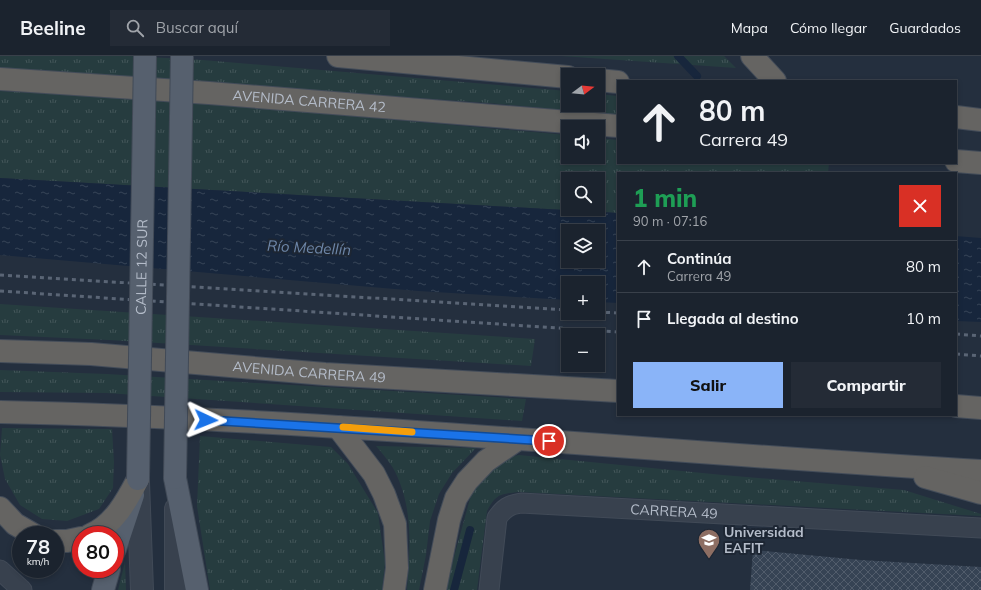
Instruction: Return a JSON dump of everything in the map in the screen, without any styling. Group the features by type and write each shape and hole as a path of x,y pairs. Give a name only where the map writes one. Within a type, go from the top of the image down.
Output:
{"highway":[{"path":"338,56 561,76"},
{"path":"752,56 774,80"},
{"name":"AVENIDA CARRERA 42","path":"0,78 617,126"},
{"path":"605,81 617,82"},
{"path":"957,117 981,120"},
{"path":"957,161 981,163"},
{"name":"AVENIDA CARRERA 49","path":"0,351 91,354 325,374 617,391"},
{"path":"957,406 981,408"},
{"path":"0,413 85,414 338,427 882,466 981,471"},
{"path":"338,427 374,474 384,494 395,524 397,568 394,590"},
{"path":"435,590 449,520 456,498 467,481 486,461 502,448 518,439"},
{"path":"882,466 981,492"},
{"path":"105,526 127,500 138,479"},
{"path":"0,508 18,526"}],"main road":[{"name":"CALLE 12 SUR","path":"123,526 138,479 145,56"},
{"path":"182,56 176,478 197,590"},
{"path":"103,590 106,578"}],"street":[{"path":"176,478 176,590"},
{"name":"CALLE 12 SUR","path":"138,479 142,590"},
{"name":"CARRERA 49","path":"489,590 497,518 503,510 510,505 521,503 981,528"},
{"path":"0,570 22,590"}],"green space":[{"path":"0,56 130,56 203,60 561,90 561,110 489,103 0,68"},
{"path":"561,56 724,56 736,68"},
{"path":"0,91 204,103 561,134 561,164 605,164 605,139 617,140 617,164 829,164 828,172 617,172 617,213 605,212 605,172 561,172 561,210 0,178"},
{"path":"605,95 617,96 617,115 586,112 605,112"},
{"path":"0,304 535,339 531,366 109,340 0,335"},
{"path":"0,370 107,374 526,399 522,421 106,393 0,392"},
{"path":"2,428 112,429 114,462 113,488 99,509 67,521 42,519 20,505 5,479 0,455"},
{"path":"200,436 331,447 348,464 378,513 385,563 382,590 210,590 197,506"},
{"path":"376,446 476,448 452,473 439,494 430,521 426,555 419,590 407,590 409,528 400,482 387,459"},
{"path":"519,455 723,475 904,490 981,514 981,516 519,492 507,493 496,498 487,511 477,590 445,590 471,495 480,478 509,457"},
{"path":"125,562 126,590 118,590 121,578 124,578"}],"water":[{"name":"Río Medellín","path":"0,178 561,210 561,216 605,216 605,212 617,213 617,303 605,302 605,276 561,276 561,300 418,291 0,255"},
{"path":"957,236 981,238 981,322 957,321"}],"building":[{"path":"753,550 861,560 981,567 981,590 750,590"}],"waterway":[{"path":"678,56 697,76"},
{"path":"454,590 470,530"}],"railway":[{"path":"0,275 561,310"},
{"path":"0,291 617,332"},
{"path":"605,312 617,313"},
{"path":"957,334 981,336"},
{"path":"957,354 981,356"}],"slow traffic":[{"path":"343,427 412,432"}],"place":[{"name":"Universidad EAFIT","path":"709,560"}],"route":[{"path":"206,420 278,423 549,441"}]}
